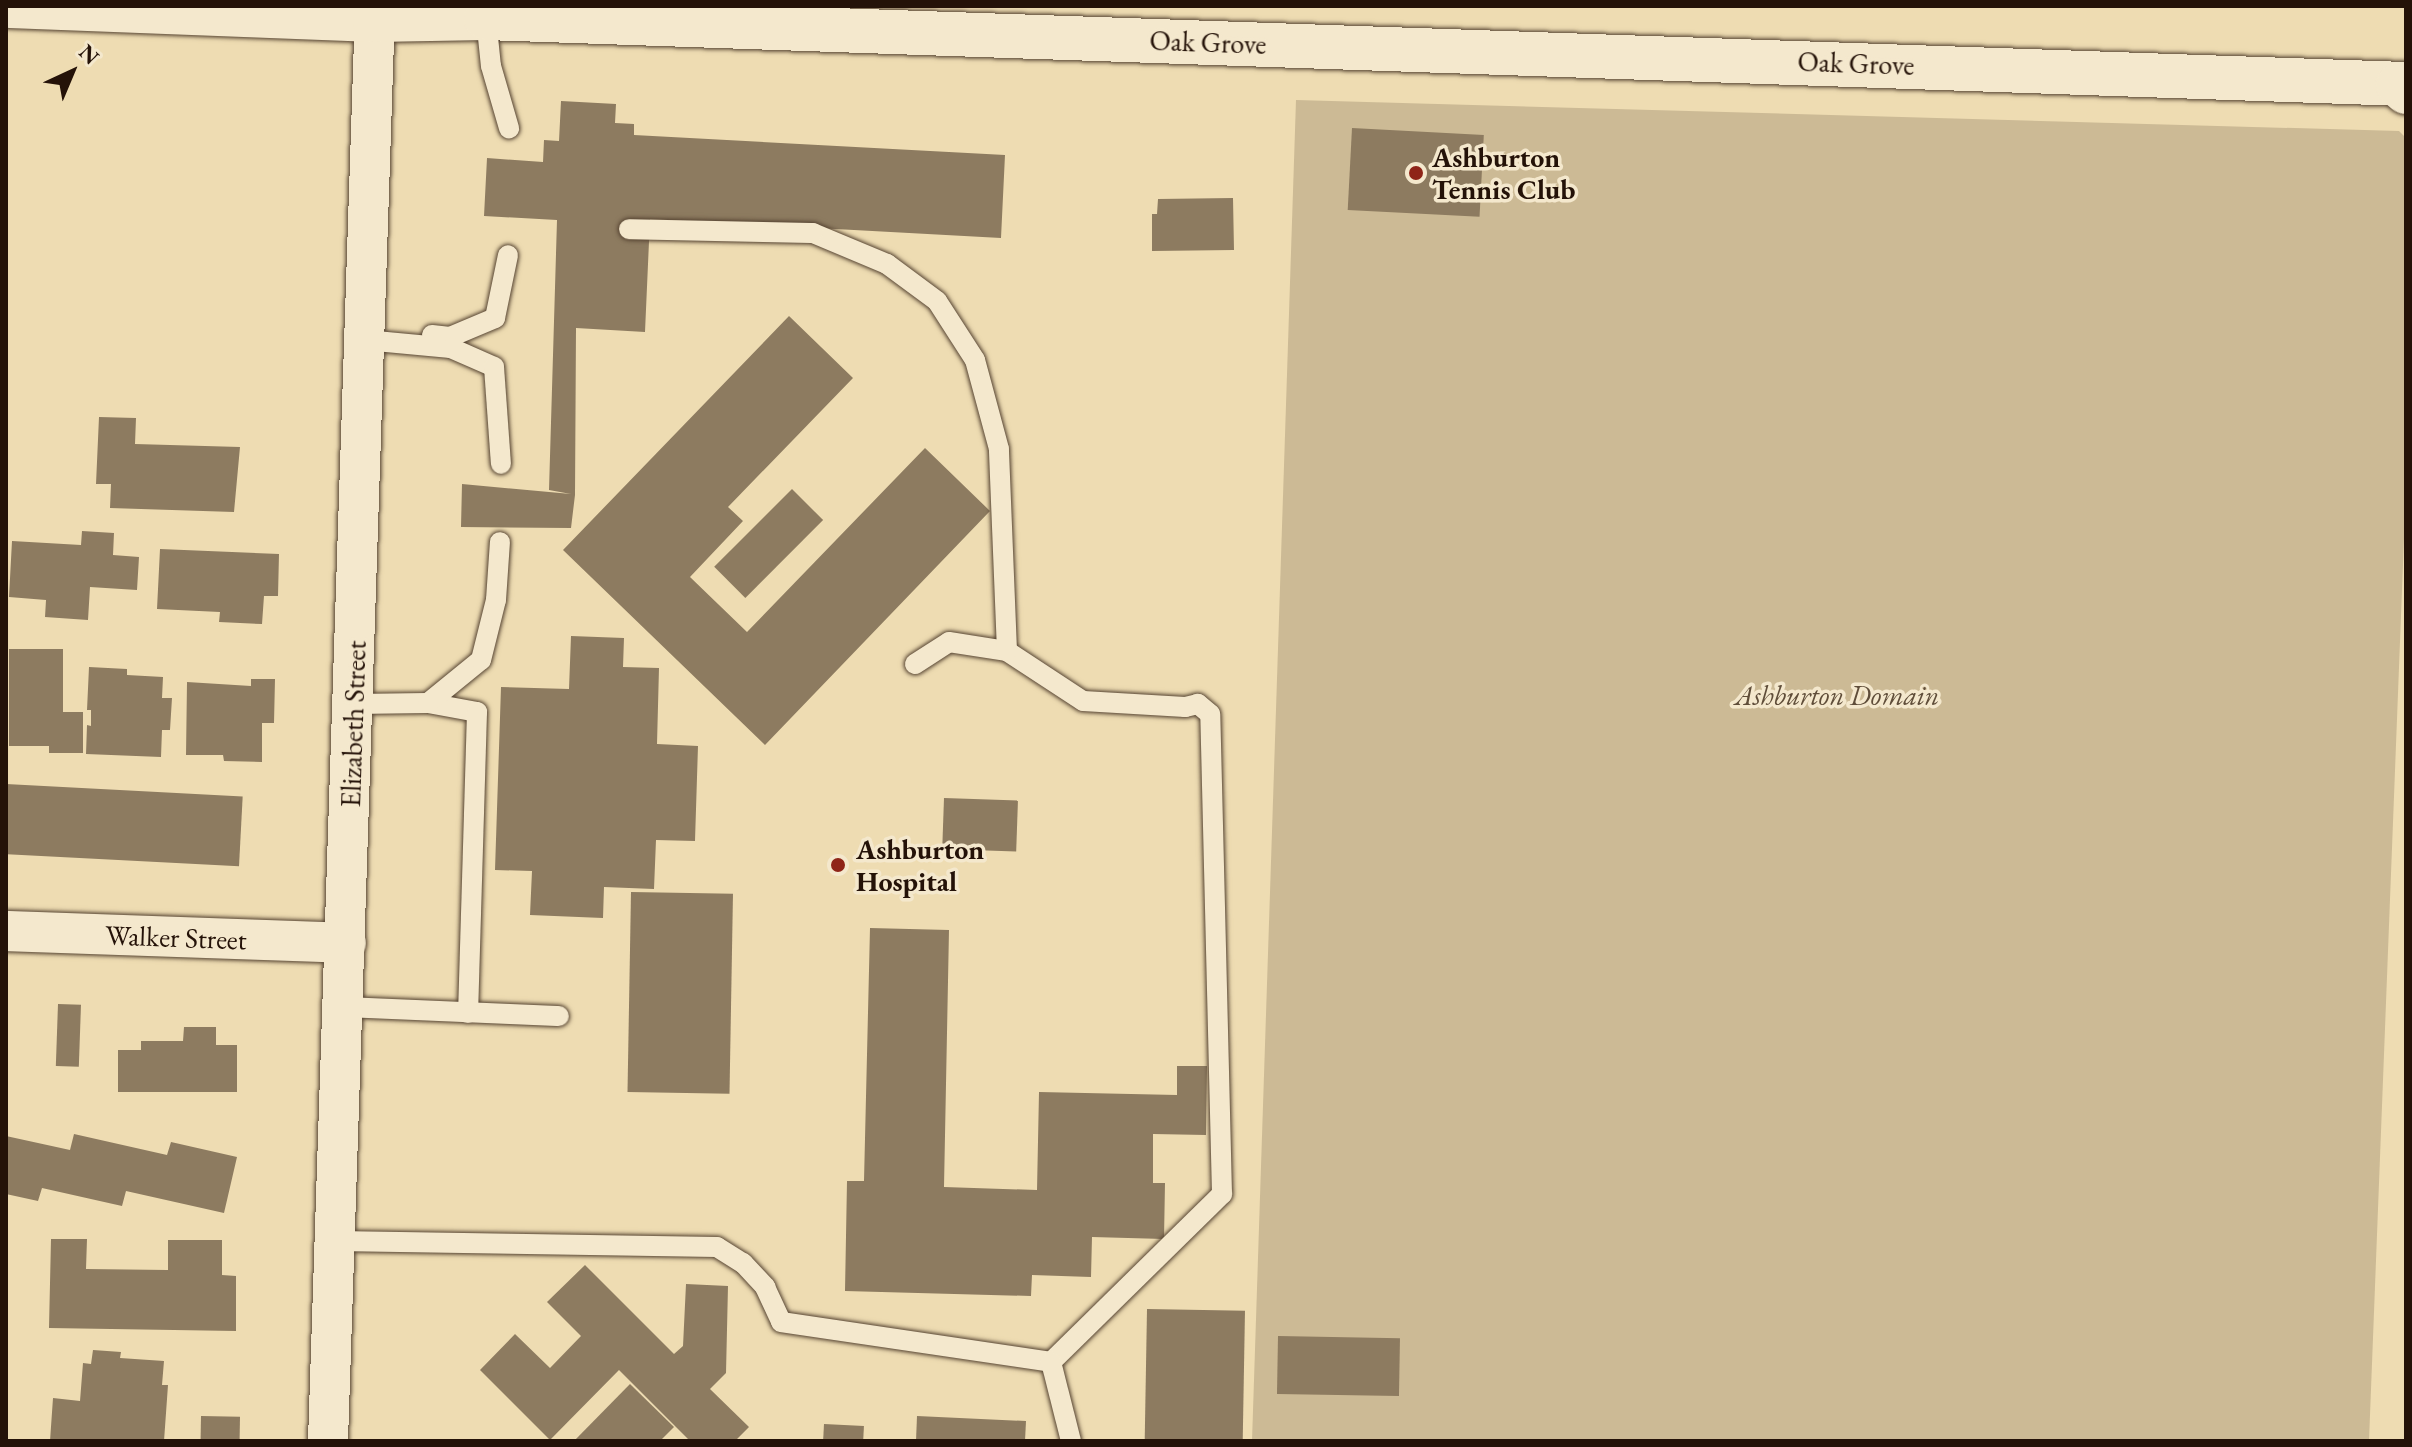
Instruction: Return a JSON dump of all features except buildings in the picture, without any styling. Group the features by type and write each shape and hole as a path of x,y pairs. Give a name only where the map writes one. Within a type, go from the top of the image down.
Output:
{"street":[{"name":"Oak Grove","path":"10,6 375,13 2320,79 2403,87"},
{"name":"Elizabeth Street","path":"328,1441 375,13"},
{"name":"Walker Street","path":"6,931 346,943"}],"lane":[{"path":"486,18 491,66 509,128"},
{"path":"629,229 813,233 887,264 937,301 975,360 999,449 1007,651"},
{"path":"364,334 450,337 495,318 508,255"},
{"path":"364,334 451,348 494,367 501,464"},
{"path":"428,703 481,660 496,600 500,542"},
{"path":"915,664 949,642 1007,651 1083,701 1185,707 1198,704 1210,714 1222,1194 1051,1362"},
{"path":"354,704 428,703 477,712 468,1013"},
{"path":"343,1007 559,1016"},
{"path":"336,1241 717,1247 743,1263 765,1287 781,1322 1051,1362"},
{"path":"1051,1362 1071,1441"}],"green space":[{"name":"Ashburton Domain","path":"1296,100 2399,131 2406,138 2406,487 2369,1441 1252,1441"}],"place":[{"name":"Ashburton Tennis Club","path":"1416,173"},
{"name":"Ashburton Hospital","path":"838,865"}]}
